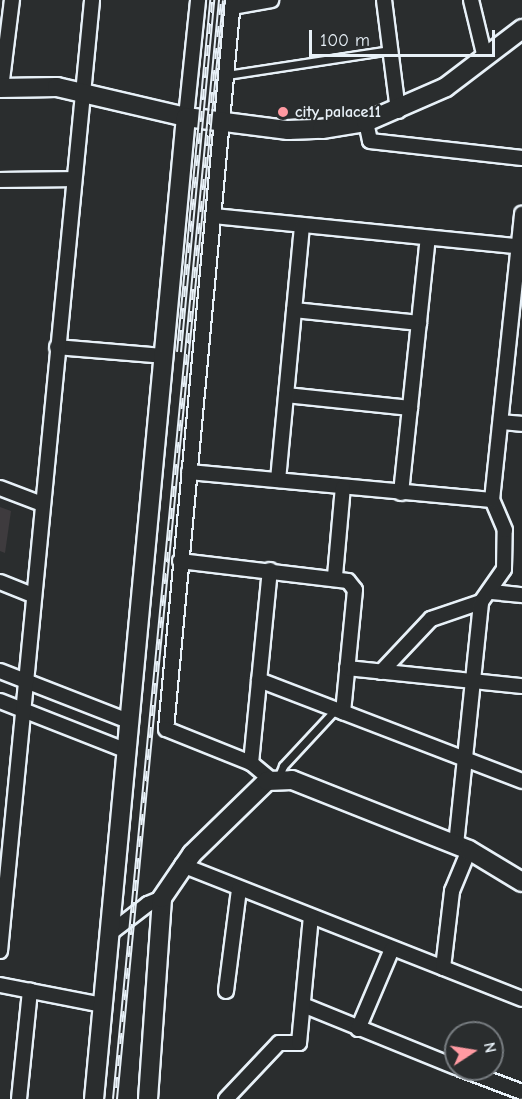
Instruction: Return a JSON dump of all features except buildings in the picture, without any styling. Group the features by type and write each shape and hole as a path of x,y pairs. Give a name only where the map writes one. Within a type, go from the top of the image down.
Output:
{"street":[{"path":"12,0 1,88 57,87 186,117 288,129 366,122 398,111 446,87 522,29"},
{"path":"0,951 6,805 21,710 92,0"},
{"path":"94,1099 125,750 198,0"},
{"path":"271,0 232,4 166,729 251,763 274,779 292,780 462,848 522,882"},
{"path":"384,0 398,111"},
{"path":"471,0 485,58"},
{"path":"366,122 370,141 522,158"},
{"path":"0,180 73,179"},
{"path":"381,672 431,619 482,602 492,592 504,569 505,530 492,500 522,213"},
{"path":"213,216 520,247"},
{"path":"278,480 302,225"},
{"path":"401,493 428,238"},
{"path":"294,310 419,323"},
{"path":"57,348 165,356"},
{"path":"286,395 410,408"},
{"path":"501,422 522,424"},
{"path":"189,472 492,500"},
{"path":"335,576 344,487"},
{"path":"0,488 42,504"},
{"path":"180,561 335,576 348,581 355,590 347,668 339,710"},
{"path":"251,763 270,570"},
{"path":"0,582 33,594"},
{"path":"492,592 522,595"},
{"path":"443,968 452,891 462,848 466,760 482,602"},
{"path":"347,668 522,686"},
{"path":"0,671 128,721"},
{"path":"259,680 522,781"},
{"path":"0,701 125,750"},
{"path":"148,1099 162,898 182,865 274,779"},
{"path":"182,865 522,999"},
{"path":"226,992 239,889"},
{"path":"109,934 148,904 162,898"},
{"path":"225,1099 279,1042 299,1043 311,917"},
{"path":"358,1029 392,949"},
{"path":"0,985 103,1005"},
{"path":"19,1099 30,991"},
{"path":"303,1005 444,1062"},
{"path":"493,1081 522,1092"}],"lane":[{"path":"227,75 390,50"},
{"path":"274,779 283,766 339,710"}],"shaded area":[{"path":"0,507 11,511 5,553 0,551"}],"railway":[{"path":"179,352 212,0"},
{"path":"115,1099 221,0"}],"place":[{"name":"city palace11","path":"283,112"}]}
